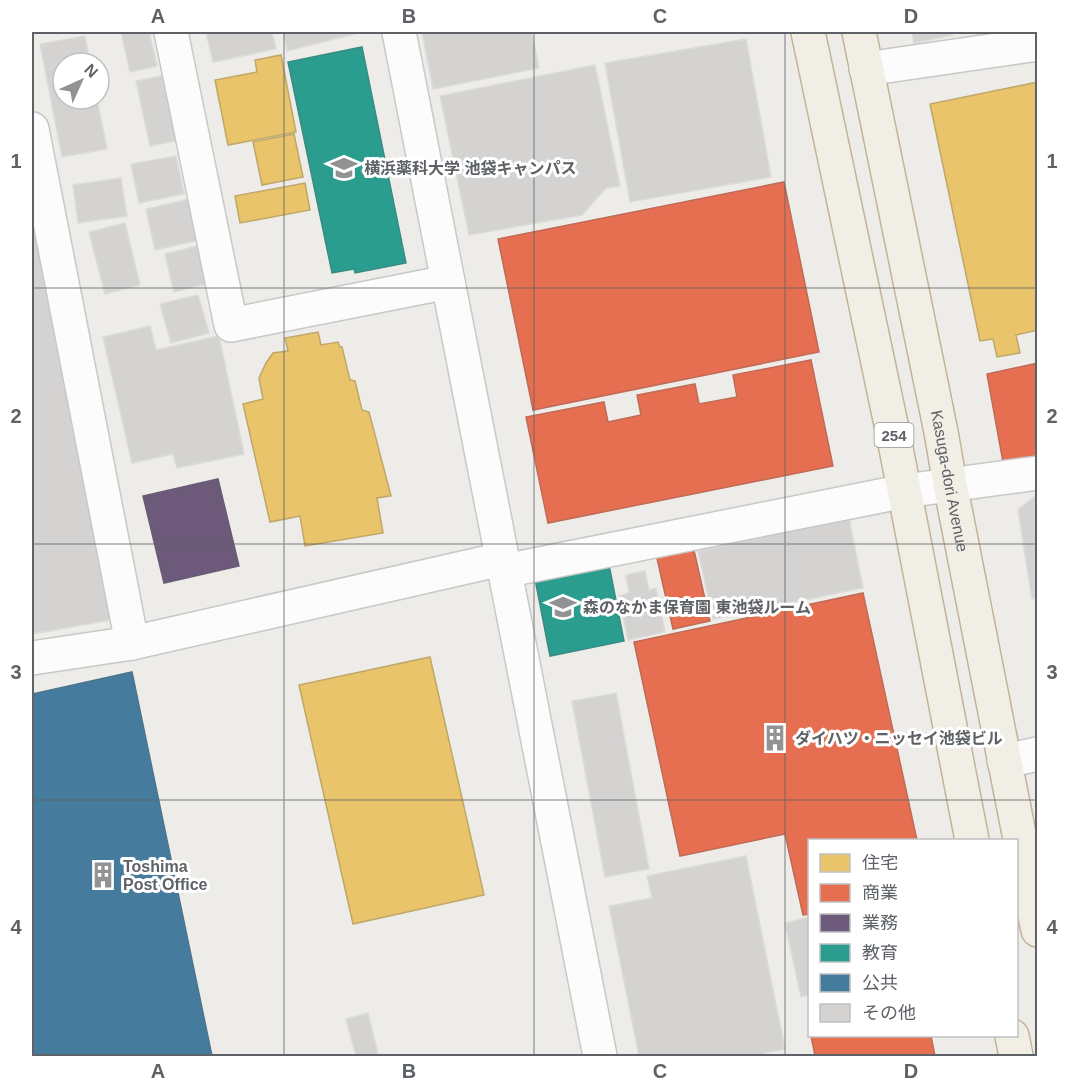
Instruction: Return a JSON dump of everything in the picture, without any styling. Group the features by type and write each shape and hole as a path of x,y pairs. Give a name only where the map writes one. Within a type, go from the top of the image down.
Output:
{"highway":[{"name":"254","path":"808,32 905,491 972,839"},
{"name":"Kasuga-dori Avenue","path":"859,32 941,432 1038,930"},
{"path":"1012,1037 1016,1056"}],"street":[{"path":"171,32 231,325 448,282"},
{"path":"399,32 600,1056"},
{"path":"866,69 1038,44"},
{"path":"32,129 132,643"},
{"path":"32,658 132,643 503,565 905,491 1038,472"},
{"path":"1004,761 1038,754"}],"building: 住宅":[{"path":"281,55 296,132 228,145 215,80 257,72 255,60"},
{"path":"1038,82 1038,330 1016,335 1020,353 997,357 993,339 980,341 930,104"},
{"path":"294,134 303,177 262,185 253,142"},
{"path":"305,183 310,210 240,223 235,196"},
{"path":"318,332 321,345 338,342 342,347 350,380 355,381 362,410 369,412 391,496 377,498 383,533 305,546 300,516 270,522 243,404 263,399 259,378 273,353 288,351 285,338"},
{"path":"430,657 484,895 353,924 299,685"}],"building: 商業":[{"path":"784,182 819,352 533,410 498,239"},
{"path":"811,360 833,466 548,523 526,417 604,402 608,422 641,415 637,395 695,384 699,404 737,397 733,375"},
{"path":"1038,363 1038,455 1003,462 987,374"},
{"path":"693,546 710,621 673,629 656,554"},
{"name":"ダイハツ・ニッセイ池袋ビル","path":"863,593 917,839 808,839 808,914 803,915 785,834 680,856 634,642"},
{"path":"811,1037 931,1037 935,1056 815,1056"}],"building: 業務":[{"path":"218,479 239,566 164,583 143,496"}],"building: 教育":[{"path":"362,47 406,263 355,273 354,269 332,273 288,62"},
{"path":"609,565 624,641 550,656 535,579"}],"building: 公共":[{"name":"Toshima Post Office","path":"132,672 212,1056 32,1056 32,694"}],"building: その他":[{"path":"121,32 149,32 157,66 130,72"},
{"path":"206,32 272,32 276,49 213,62"},
{"path":"283,32 362,32 287,51"},
{"path":"422,32 532,32 539,68 433,89"},
{"path":"912,32 952,32 953,35 914,43"},
{"path":"85,36 88,51 51,51 51,100 40,44"},
{"path":"746,39 771,177 630,202 605,63"},
{"path":"595,65 620,186 606,188 582,215 469,235 440,96"},
{"path":"162,76 176,141 150,146 136,81"},
{"path":"53,111 99,111 107,149 62,157"},
{"path":"176,156 184,194 139,203 131,164"},
{"path":"121,178 127,216 78,223 73,185"},
{"path":"190,199 200,240 155,250 146,209"},
{"path":"32,204 116,619 32,634"},
{"path":"125,223 140,285 105,294 89,232"},
{"path":"201,245 211,283 174,292 165,254"},
{"path":"198,295 209,333 171,343 160,304"},
{"path":"150,326 156,350 219,336 244,454 177,468 173,454 132,463 103,337"},
{"path":"1038,496 1038,598 1032,599 1018,510"},
{"path":"849,519 863,588 713,619 698,551"},
{"path":"645,571 649,590 656,588 665,632 628,640 619,596 629,593 626,575"},
{"path":"616,693 649,869 605,877 572,701"},
{"path":"746,856 785,1049 765,1053 766,1056 639,1056 609,906 652,898 647,876"},
{"path":"808,917 808,995 801,997 785,923"},
{"path":"368,1013 378,1054 356,1056 346,1019"}],"place":[{"name":"横浜薬科大学 池袋キャンパス","path":"344,168"},
{"name":"森のなかま保育園 東池袋ルーム","path":"563,607"},
{"name":"ダイハツ・ニッセイ池袋ビル","path":"775,738"},
{"name":"Toshima Post Office","path":"103,875"}]}
